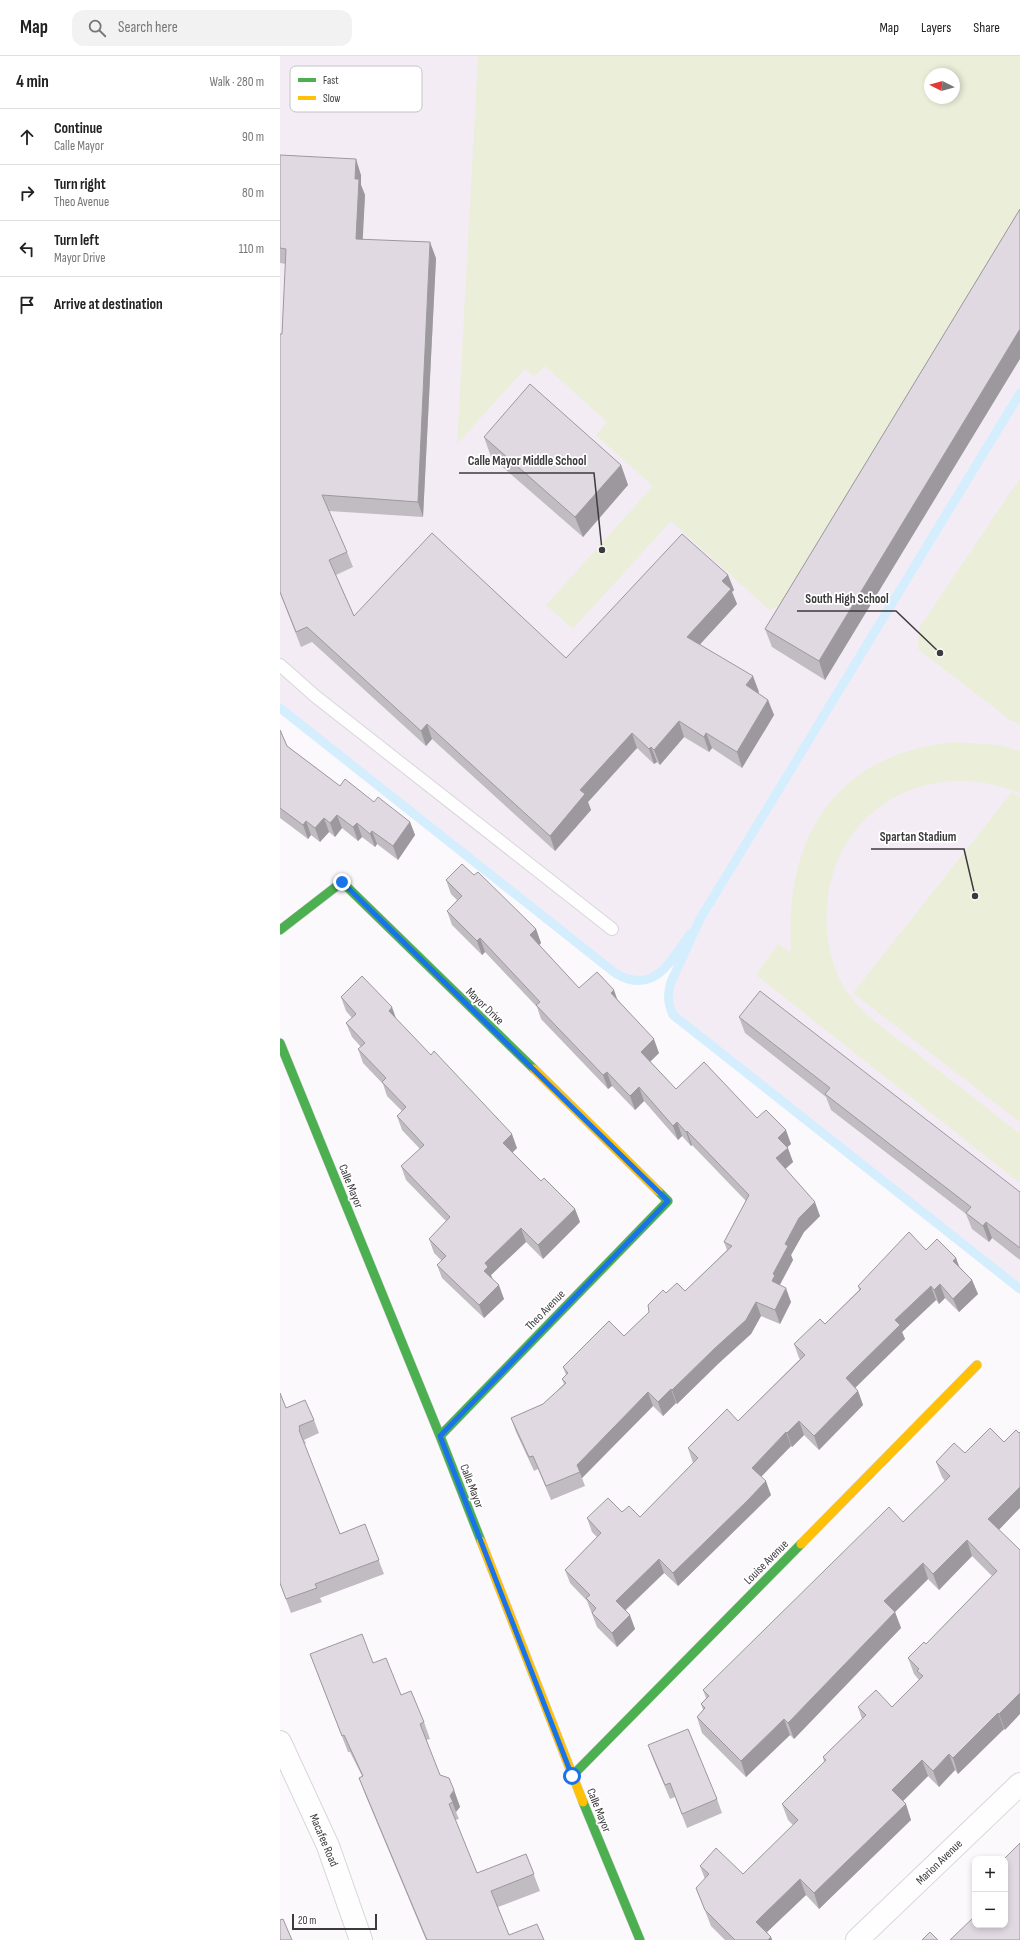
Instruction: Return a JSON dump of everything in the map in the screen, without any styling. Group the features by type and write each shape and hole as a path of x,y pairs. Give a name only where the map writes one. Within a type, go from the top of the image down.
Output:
{"street":[{"name":"Mayor Drive","path":"280,930 342,882 668,1201"},
{"name":"Calle Mayor","path":"280,1043 440,1436 572,1776 640,1940"},
{"name":"Theo Avenue","path":"440,1436 668,1201"},
{"name":"Louise Avenue","path":"572,1776 977,1365"},
{"name":"Macafee Road","path":"280,1742 328,1846 361,1940"},
{"name":"Marion Avenue","path":"857,1940 1020,1784"}],"lane":[{"path":"280,665 315,696 612,929"}],"shaded area":[{"path":"280,56 1020,56 1020,1289 673,1015 669,1004 677,971 699,922 666,967 658,975 647,980 636,981 625,979 615,973 280,708"}],"green space":[{"path":"478,56 1020,56 1020,216 786,604 769,610 671,521 573,629 546,605 653,486 596,435 607,422 545,366 534,377 525,369 457,444"},
{"path":"1020,478 1020,724 1010,720 918,649 919,628"},
{"path":"953,742 1000,745 1020,751 1020,793 988,784 956,781 925,785 897,796 872,813 852,835 837,863 828,896 828,940 833,962 841,982 848,993 866,1014 1020,1134 1020,1183 756,975 778,944 791,953 791,911 796,873 808,839 824,809 847,784 876,764 911,750"},
{"path":"1012,792 1020,798 1020,1122 853,993"}],"building":[{"path":"280,155 356,159 355,179 359,179 356,239 430,242 418,502 322,495 347,552 329,560 354,616 432,533 566,658 682,534 728,575 722,581 731,589 687,637 753,676 746,685 768,700 737,752 706,733 704,737 679,721 654,750 651,747 649,749 632,733 580,790 585,794 550,836 427,724 421,731 307,627 296,632 280,592 280,334 282,334 286,249 280,248"},
{"path":"1020,209 1020,329 819,661 765,629"},
{"path":"530,384 621,465 575,517 484,437"},
{"path":"280,730 287,746 340,786 345,779 374,802 378,797 410,822 393,846 372,831 370,834 357,823 353,827 337,815 330,823 324,818 315,828 306,821 303,825 280,808"},
{"path":"462,864 474,875 478,872 536,929 530,935 579,988 597,972 614,990 611,993 654,1039 641,1052 676,1089 704,1062 757,1118 766,1110 786,1130 778,1138 788,1148 776,1158 815,1202 799,1218 785,1244 788,1246 773,1274 775,1275 772,1281 786,1288 775,1310 756,1302 746,1320 658,1402 648,1392 577,1465 580,1472 546,1486 533,1456 529,1457 511,1418 543,1404 566,1383 562,1379 568,1373 563,1367 609,1321 624,1336 649,1312 648,1305 663,1290 666,1293 677,1283 685,1291 732,1246 724,1242 749,1195 687,1131 686,1132 677,1122 673,1126 639,1087 630,1096 607,1072 603,1075 536,1005 540,1002 480,938 477,941 447,911 462,896 446,880"},
{"path":"362,976 392,1007 389,1011 431,1055 434,1051 512,1134 503,1143 541,1181 544,1178 575,1209 538,1245 521,1228 485,1263 488,1267 484,1271 499,1285 479,1305 437,1265 446,1256 429,1239 450,1217 401,1166 424,1145 397,1116 406,1107 382,1082 386,1078 358,1049 365,1043 346,1023 356,1014 341,997"},
{"path":"760,991 1020,1192 1020,1248 986,1222 983,1226 966,1213 971,1207 825,1094 830,1088 739,1017"},
{"path":"909,1232 926,1250 937,1239 956,1258 953,1261 972,1280 953,1299 940,1284 934,1290 931,1286 895,1320 900,1325 846,1378 858,1391 814,1436 799,1421 787,1433 786,1432 752,1468 766,1481 748,1500 673,1573 659,1559 616,1601 630,1615 612,1633 592,1613 596,1608 586,1598 590,1595 565,1570 601,1533 587,1518 608,1498 622,1512 629,1506 640,1517 698,1458 688,1448 727,1409 738,1421 805,1355 794,1344 820,1319 825,1324 861,1289 858,1286"},
{"path":"280,1393 286,1408 305,1400 314,1420 299,1426 299,1430 340,1534 365,1524 379,1560 315,1584 317,1588 286,1599 280,1583"},
{"path":"990,1428 1004,1442 1016,1430 1019,1433 1020,1432 1020,1487 988,1519 1020,1550 1020,1693 953,1758 949,1754 933,1771 922,1760 892,1790 906,1804 814,1893 800,1879 761,1917 756,1922 771,1937 768,1940 735,1940 705,1910 696,1888 709,1874 700,1866 716,1848 743,1874 798,1820 782,1804 826,1760 823,1757 866,1715 858,1707 876,1690 892,1707 923,1676 917,1671 919,1669 908,1658 924,1642 926,1644 997,1571 967,1540 933,1574 923,1563 884,1601 895,1612 788,1723 784,1719 741,1761 697,1717 705,1708 701,1704 709,1696 703,1690 889,1507 903,1522 950,1476 936,1462 954,1443 965,1453"},
{"path":"362,1634 373,1663 386,1658 401,1695 411,1691 424,1722 420,1724 440,1775 449,1778 454,1790 450,1796 453,1802 449,1804 477,1873 526,1854 534,1874 491,1891 509,1935 537,1924 544,1940 427,1940 359,1778 363,1776 344,1735 342,1736 310,1654"},
{"path":"688,1729 717,1799 682,1814 670,1783 665,1785 648,1745"},
{"path":"1020,1843 1020,1940 950,1940 972,1919 972,1928 1008,1928 1007,1856"},
{"path":"283,1919 292,1940 280,1940 280,1920"},
{"path":"930,1932 938,1940 922,1940"}],"waterway":[{"path":"1020,393 700,919 671,982 669,991 669,1003 673,1015 1020,1289"},
{"path":"280,708 615,973 629,979 640,981 651,978 660,973 668,965 690,934"}],"traffic: fast":[{"path":"280,930 342,882 534,1069"},
{"path":"280,1043 440,1436 481,1541"},
{"path":"440,1436 668,1201 658,1191"},
{"path":"572,1776 801,1544"},
{"path":"583,1802 640,1940"}],"traffic: slow":[{"path":"534,1069 658,1191"},
{"path":"801,1544 977,1365"},
{"path":"481,1541 583,1802"}],"place":[{"name":"Calle Mayor Middle School","path":"602,550"},
{"name":"South High School","path":"940,653"},
{"name":"Spartan Stadium","path":"975,896"}],"route":[{"path":"342,882 668,1201 440,1436 572,1776"}]}
